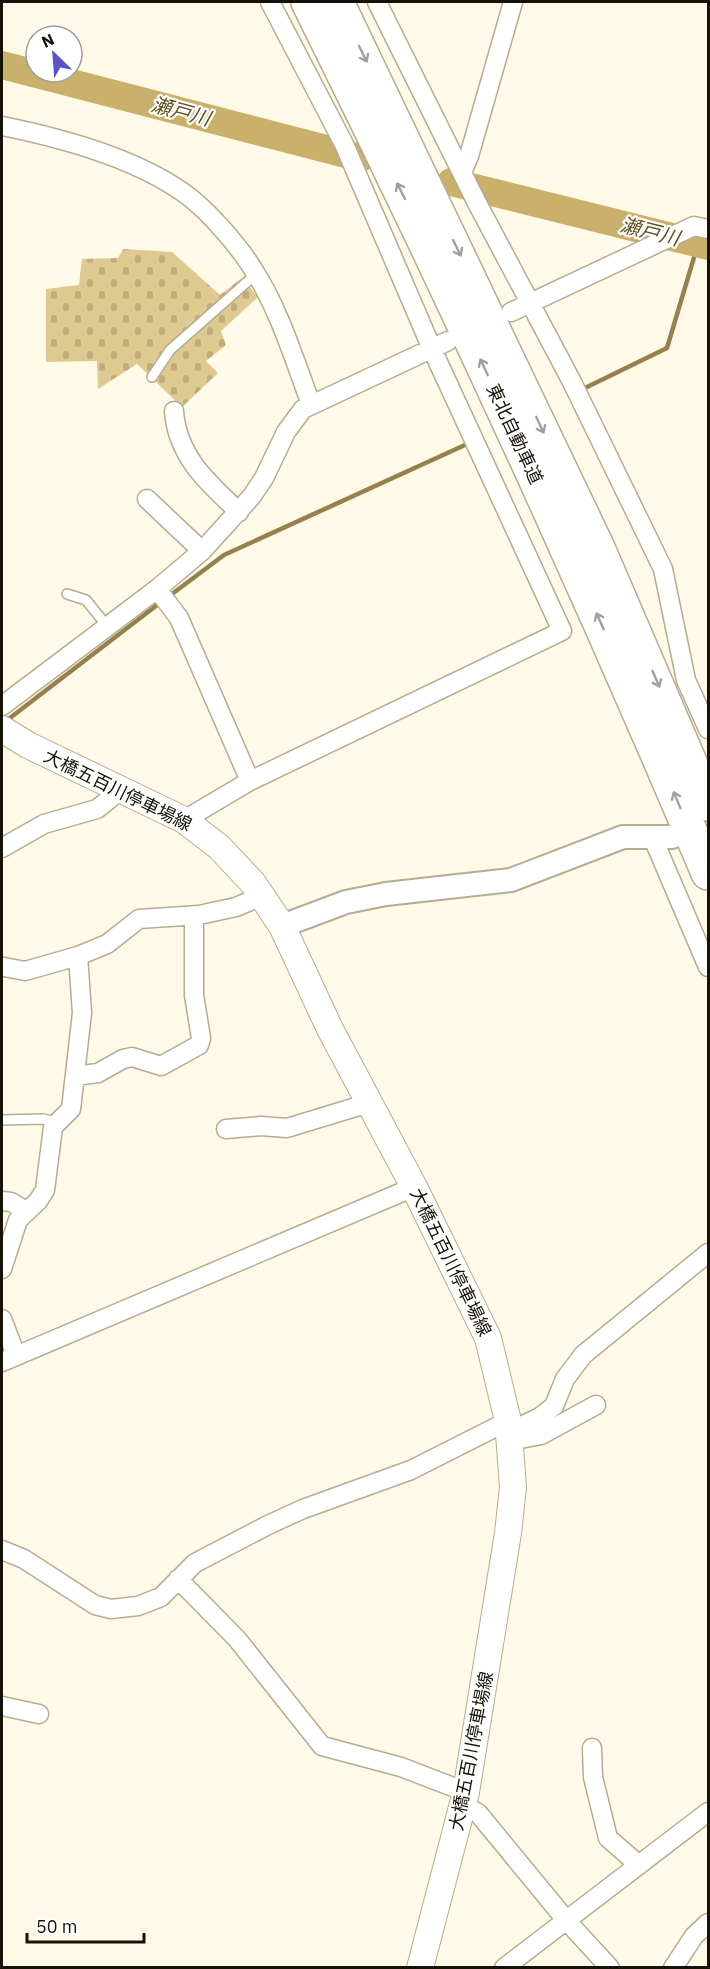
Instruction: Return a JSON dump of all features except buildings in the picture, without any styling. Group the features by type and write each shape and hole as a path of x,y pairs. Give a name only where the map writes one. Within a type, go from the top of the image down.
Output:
{"highway":[{"name":"東北自動車道","path":"308,2 457,307 574,560 708,873"},
{"name":"東北自動車道","path":"338,2 479,293 598,548 708,804"}],"main road":[{"name":"大橋五百川停車場線","path":"4,730 28,745 184,820 219,847 262,896 282,926 330,1029 414,1187 488,1338 509,1431 513,1487 508,1533 465,1798 420,1968"}],"street":[{"path":"184,820 250,781 562,631 440,345 348,152 270,2"},
{"path":"377,2 477,203 572,382 663,569 686,680 708,729"},
{"path":"464,173 513,2"},
{"path":"2,126 52,136 88,147 165,182 200,207 256,274 288,342 311,404"},
{"path":"511,312 686,229 694,226 708,229"},
{"path":"2,706 107,626 163,596 239,512 264,478 293,421 311,404 440,345"},
{"path":"174,411 179,442 195,468 239,512"},
{"path":"147,499 202,551"},
{"path":"163,596 179,618 250,781"},
{"path":"2,848 44,824 97,808 122,789"},
{"path":"282,926 346,902 386,894 511,880 597,845 623,837 662,836 708,967"},
{"path":"4,967 25,971 78,956 107,944 139,919 194,916 236,907 262,896"},
{"path":"75,1076 98,1073 123,1059 132,1057 161,1066 199,1045 201,1038 194,995 194,916"},
{"path":"2,1269 18,1220 26,1210 38,1202 45,1190 51,1131 71,1108 82,1013 78,956"},
{"path":"226,1129 261,1126 287,1128 369,1103"},
{"path":"2,1318 9,1358 414,1187"},
{"path":"2,1201 11,1202 26,1210"},
{"path":"2,1550 24,1559 104,1608 125,1608 151,1602 161,1597 195,1563 268,1525 303,1509 411,1470 540,1417 554,1406 565,1379 582,1355 708,1253"},
{"path":"509,1431 541,1436 596,1405"},
{"path":"178,1579 237,1639 322,1746 401,1767 465,1798 566,1920 610,1968"},
{"path":"2,1706 39,1714"},
{"path":"592,1748 593,1777 608,1838 639,1865"},
{"path":"504,1968 708,1812"},
{"path":"673,1968 694,1936 708,1923"}],"lane":[{"path":"152,377 170,350 256,274"},
{"path":"67,594 86,600 107,626"},
{"path":"2,1120 43,1119 57,1122"}],"green space":[{"path":"123,249 172,252 220,295 242,278 258,297 221,331 226,345 206,361 218,373 182,407 137,364 98,389 97,361 46,362 46,289 79,285 82,259 118,258"}],"waterway":[{"name":"瀬戸川","path":"2,65 361,158"},
{"name":"瀬戸川","path":"451,182 708,246"},
{"path":"585,388 667,348 698,244"},
{"path":"168,597 224,555 465,445"},
{"path":"6,721 161,602"}]}
